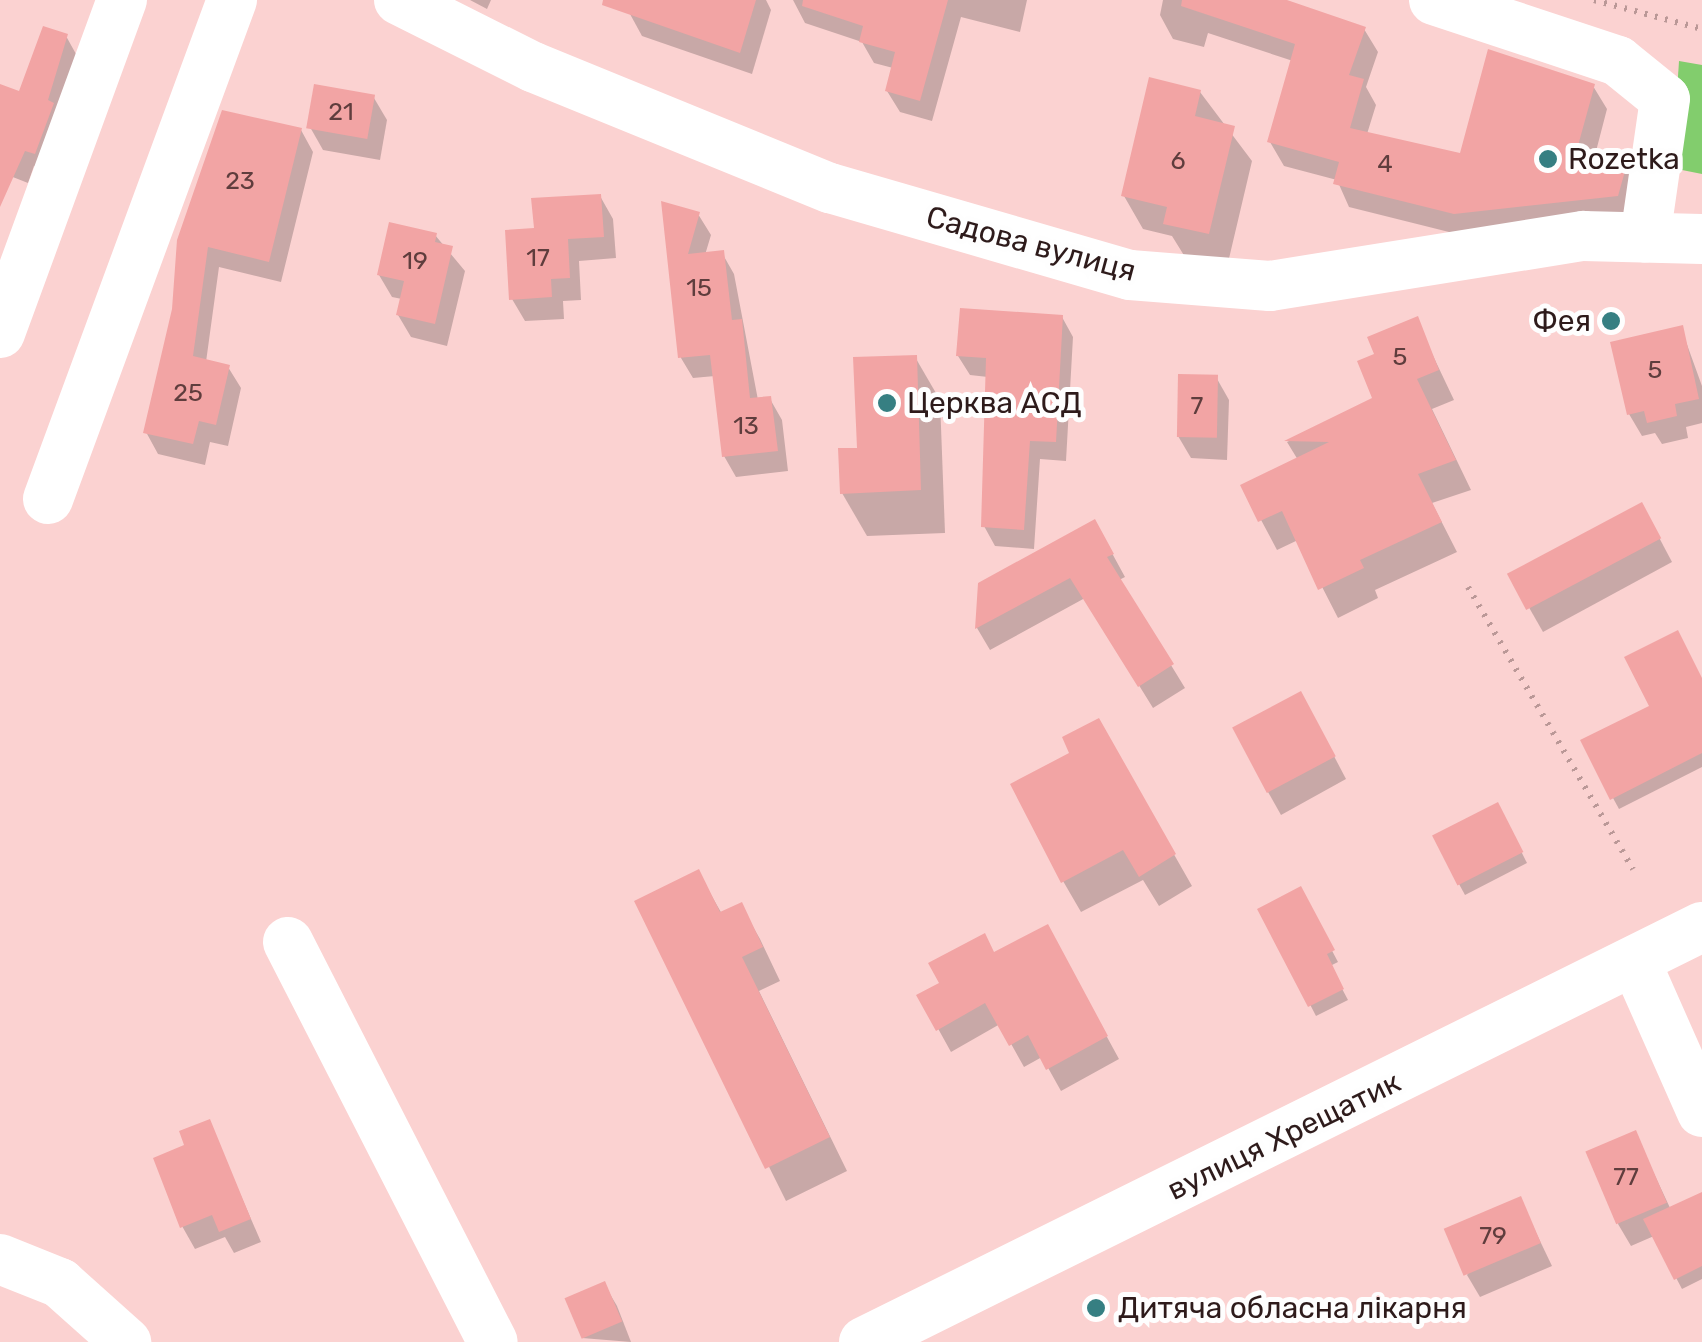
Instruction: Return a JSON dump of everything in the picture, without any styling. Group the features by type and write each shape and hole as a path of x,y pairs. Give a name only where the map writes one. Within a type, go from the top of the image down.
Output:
{"street":[{"path":"0,333 122,0"},
{"path":"48,499 232,0"},
{"name":"Садова вулиця","path":"400,0 533,67 830,188 1130,275 1270,286 1582,236 1702,239"},
{"path":"1434,0 1618,61 1665,99 1645,238"},
{"name":"вулиця Хрещатик","path":"864,1342 1702,927"},
{"path":"288,942 492,1342"},
{"path":"1636,963 1702,1112"},
{"path":"0,1259 60,1283 126,1342"}],"path":[{"path":"1594,0 1702,29"},
{"path":"1468,587 1633,870"}],"green space":[{"path":"1679,61 1702,65 1702,174 1672,168"}],"building":[{"path":"603,0 756,0 740,53 602,5"},
{"path":"803,0 948,0 920,101 885,91 895,52 859,42 863,26 802,6"},
{"path":"1182,0 1287,0 1366,27 1349,75 1364,79 1350,128 1460,153 1488,49 1595,84 1576,153 1627,164 1618,196 1454,214 1333,184 1339,162 1267,142 1295,44 1181,6"},
{"path":"43,26 68,34 48,100 54,103 35,154 25,151 0,207 0,84 19,91"},
{"path":"1149,77 1201,90 1195,116 1235,126 1209,234 1163,224 1167,207 1121,196"},
{"path":"314,84 375,95 367,139 306,128"},
{"path":"222,110 302,128 269,262 208,247 193,356 230,365 216,425 199,421 193,444 143,433 172,309 177,240"},
{"path":"601,194 604,237 568,239 570,278 551,279 552,297 509,300 505,230 534,228 531,198"},
{"path":"661,201 700,212 688,254 724,250 732,320 742,319 750,398 771,396 778,451 722,457 710,355 678,358"},
{"path":"389,222 437,233 435,242 453,246 435,324 396,315 404,281 377,275"},
{"path":"960,308 1063,315 1056,442 1030,441 1024,530 981,527 986,358 956,356"},
{"path":"1418,316 1439,370 1417,379 1456,460 1418,474 1442,522 1360,560 1364,568 1318,590 1282,511 1258,522 1240,485 1329,442 1284,441 1372,398 1357,361 1374,354 1367,337"},
{"path":"1683,325 1699,399 1675,404 1677,416 1647,423 1644,411 1627,415 1610,342"},
{"name":"Церква АСД","path":"917,355 921,490 840,494 838,448 857,448 853,357"},
{"path":"1178,374 1218,375 1217,438 1177,437"},
{"path":"1642,502 1661,538 1526,610 1507,574"},
{"path":"1095,519 1114,554 1107,557 1174,664 1138,687 1070,578 975,629 978,583"},
{"path":"1678,630 1702,678 1702,753 1610,800 1580,740 1649,706 1624,657"},
{"path":"1301,691 1336,756 1267,793 1232,728"},
{"path":"1099,718 1176,854 1139,877 1123,850 1061,883 1010,784 1069,753 1062,737"},
{"path":"1498,802 1523,852 1457,885 1432,836"},
{"path":"699,869 720,912 742,902 763,947 742,957 830,1137 765,1169 634,901"},
{"path":"1301,886 1335,950 1327,954 1344,989 1308,1007 1257,909"},
{"path":"1048,924 1108,1036 1046,1070 1028,1035 1009,1046 985,1003 936,1031 916,995 939,983 928,963 985,933 994,952"},
{"path":"210,1119 251,1219 219,1232 212,1215 180,1228 153,1158 184,1145 179,1131"},
{"path":"1636,1130 1667,1203 1616,1224 1585,1151"},
{"path":"1702,1192 1702,1266 1674,1280 1643,1219"},
{"path":"1521,1196 1541,1243 1464,1276 1444,1229"},
{"path":"605,1281 622,1322 582,1339 564,1298"}],"place":[{"name":"Rozetka","path":"1548,159"},
{"name":"Фея","path":"1611,321"},
{"name":"Церква АСД","path":"887,403"},
{"name":"Дитяча обласна лікарня","path":"1096,1308"}]}
